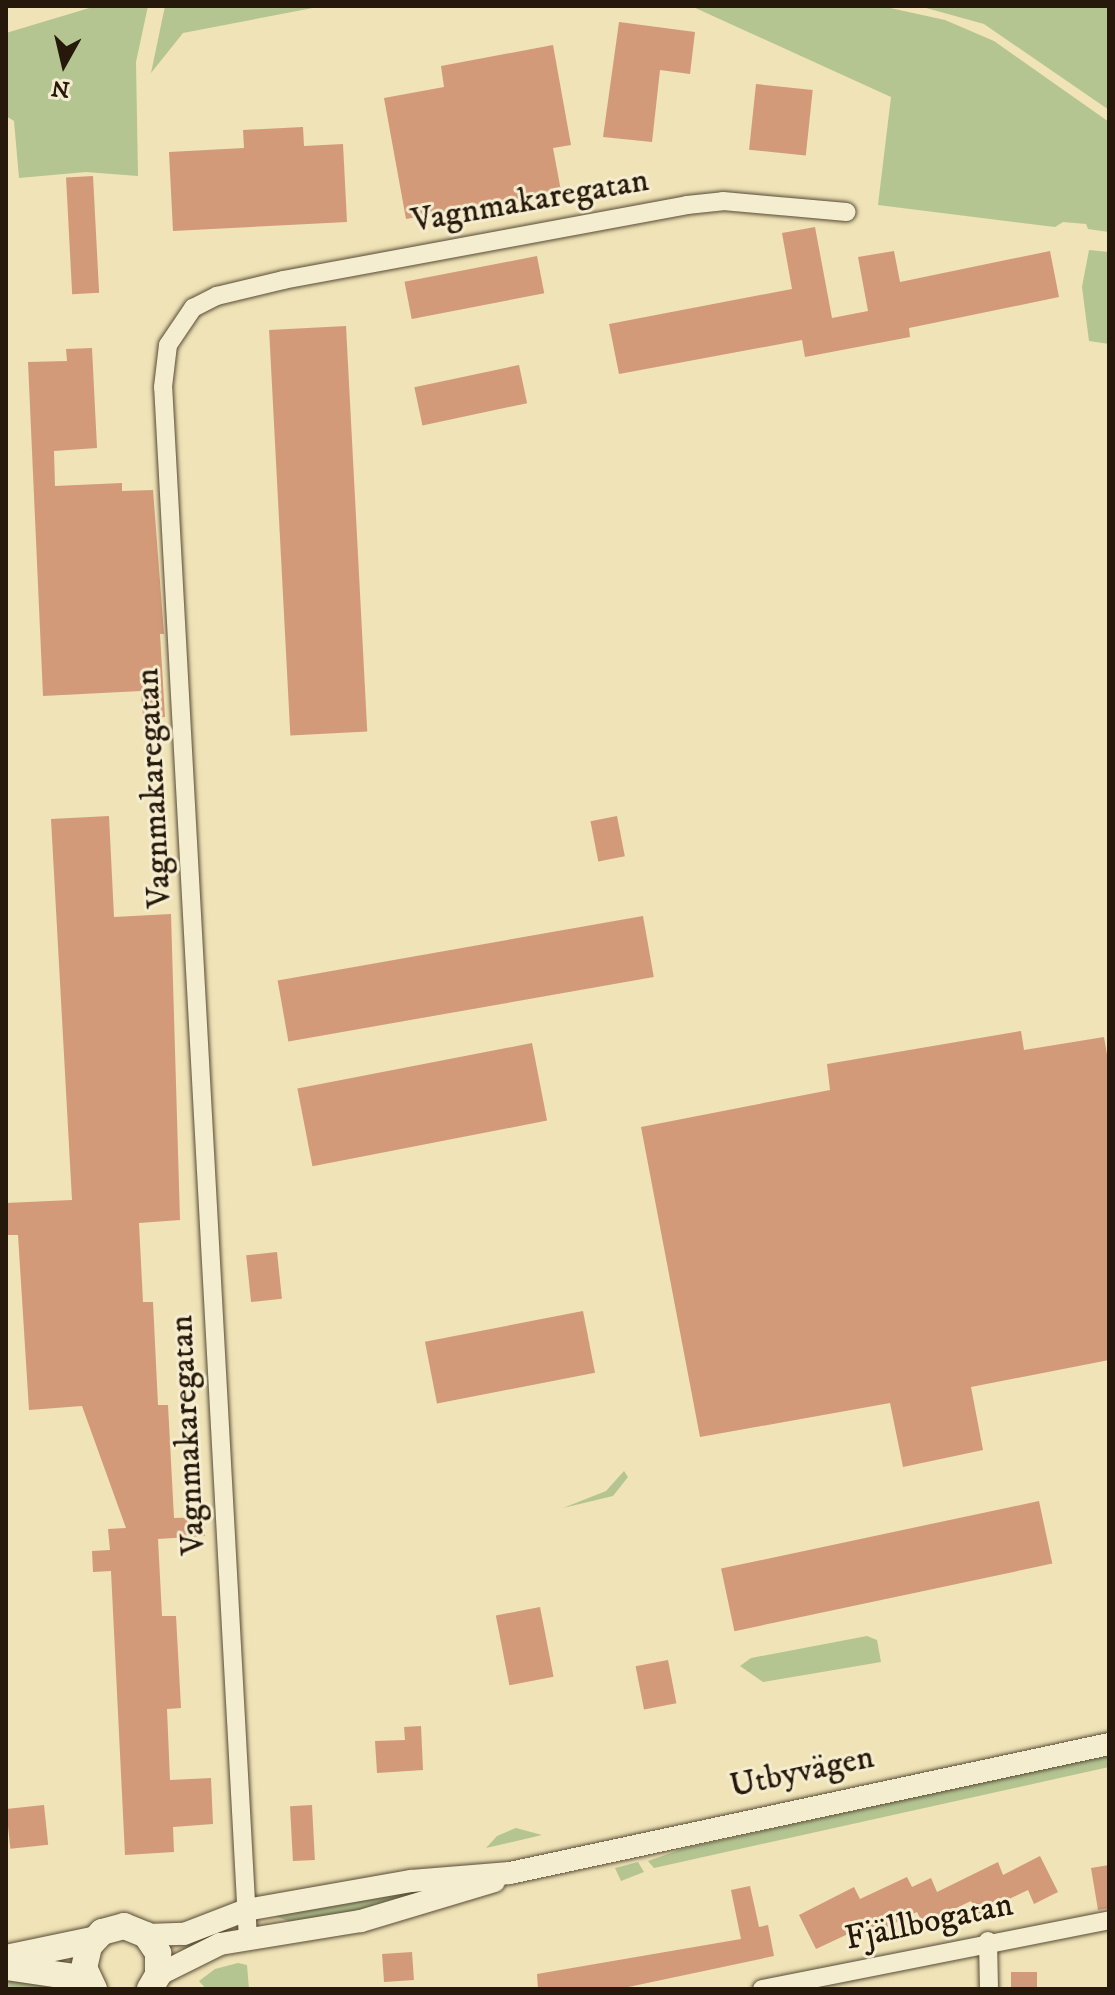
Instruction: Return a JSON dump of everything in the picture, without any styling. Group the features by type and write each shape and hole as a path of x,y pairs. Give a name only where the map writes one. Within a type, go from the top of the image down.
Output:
{"main road":[{"name":"Utbyvägen","path":"6,1958 92,1940 116,1927 146,1935 158,1953 154,1982"},
{"path":"6,1967 90,1984 84,1962 92,1940"}],"street":[{"name":"Vagnmakaregatan","path":"248,1939 163,387 168,345 193,308 217,296 283,280 687,205 723,201 847,212"},
{"name":"Utbyvägen","path":"146,1935 184,1934 246,1910 411,1881 510,1873 1109,1744"},
{"name":"Utbyvägen","path":"154,1982 205,1950 248,1939 361,1921 475,1890 510,1873"},
{"name":"Fjällbogatan","path":"762,1989 783,1987 988,1941 1109,1920"},
{"path":"988,1941 989,1989"}],"green space":[{"path":"96,6 148,6 136,62 138,176 86,172 19,178 14,121 6,116 6,33"},
{"path":"165,6 323,6 183,33 151,73"},
{"path":"691,6 881,6 945,20 994,41 1109,122 1109,232 1088,229 1086,224 1063,222 1055,227 878,205 891,97"},
{"path":"919,6 1109,6 1109,110 984,24"},
{"path":"1089,250 1109,252 1109,344 1089,341 1082,287"},
{"path":"624,1471 628,1477 613,1496 563,1508 606,1491"},
{"path":"867,1636 877,1640 881,1662 763,1682 740,1666 751,1658"},
{"path":"1109,1755 1109,1767 654,1868 648,1861 685,1848"},
{"path":"516,1828 542,1835 486,1848 497,1836"},
{"path":"638,1862 644,1872 621,1881 615,1868"},
{"path":"446,1885 373,1911 291,1922 270,1914"},
{"path":"238,1963 247,1965 249,1989 206,1989 199,1981 215,1969"},
{"path":"40,1978 71,1989 6,1989 6,1981"}],"building":[{"path":"619,22 695,32 690,74 660,70 652,142 603,137"},
{"path":"553,45 571,145 553,148 561,191 406,219 384,98 444,87 441,66"},
{"path":"756,84 813,90 806,156 749,150"},
{"path":"303,127 304,146 343,144 347,222 173,231 169,152 244,148 243,130"},
{"path":"93,176 99,293 72,294 66,177"},
{"path":"815,227 832,318 868,311 858,257 894,251 900,282 1050,251 1059,297 909,328 910,337 805,357 802,340 619,374 609,324 792,289 782,233"},
{"path":"537,256 544,293 412,319 404,282"},
{"path":"346,326 367,731 290,735 269,330"},
{"path":"92,348 97,448 54,451 55,486 122,483 122,491 153,490 164,634 160,634 165,717 143,718 141,691 43,696 28,362 67,361 66,349"},
{"path":"519,365 527,403 422,425 414,387"},
{"path":"109,816 114,917 171,914 180,1220 139,1223 143,1302 153,1302 158,1405 168,1405 174,1518 204,1517 205,1536 158,1539 162,1616 176,1616 181,1708 167,1709 170,1780 211,1778 213,1824 173,1827 174,1852 125,1855 111,1571 93,1572 92,1551 110,1550 108,1529 126,1528 82,1406 29,1410 18,1235 6,1235 6,1203 72,1200 51,819"},
{"path":"617,816 625,856 598,861 590,821"},
{"path":"643,916 654,977 288,1041 278,980"},
{"path":"1021,1031 1024,1050 1104,1037 1109,1066 1109,1360 971,1387 983,1450 903,1467 890,1403 700,1437 641,1127 830,1090 827,1064"},
{"path":"532,1043 547,1121 312,1166 297,1089"},
{"path":"277,1252 282,1299 251,1302 246,1255"},
{"path":"583,1311 595,1373 437,1404 425,1342"},
{"path":"1039,1501 1052,1564 734,1631 721,1569"},
{"path":"540,1607 554,1677 509,1685 496,1616"},
{"path":"668,1660 676,1703 644,1709 636,1666"},
{"path":"421,1726 423,1770 377,1773 375,1741 405,1740 404,1727"},
{"path":"44,1805 48,1845 10,1849 6,1809"},
{"path":"312,1805 315,1860 293,1861 290,1806"},
{"path":"1040,1856 1058,1892 1034,1904 1028,1890 978,1914 971,1901 923,1924 917,1912 867,1937 863,1927 816,1949 799,1915 854,1887 860,1899 907,1877 912,1887 931,1878 937,1892 998,1862 1003,1875"},
{"path":"1109,1865 1109,1908 1098,1910 1091,1868"},
{"path":"750,1886 759,1927 768,1925 774,1956 619,1989 538,1989 537,1974 741,1939 731,1890"},
{"path":"412,1952 414,1980 384,1982 382,1954"},
{"path":"1011,1972 1037,1972 1037,1989 1011,1989"}]}
